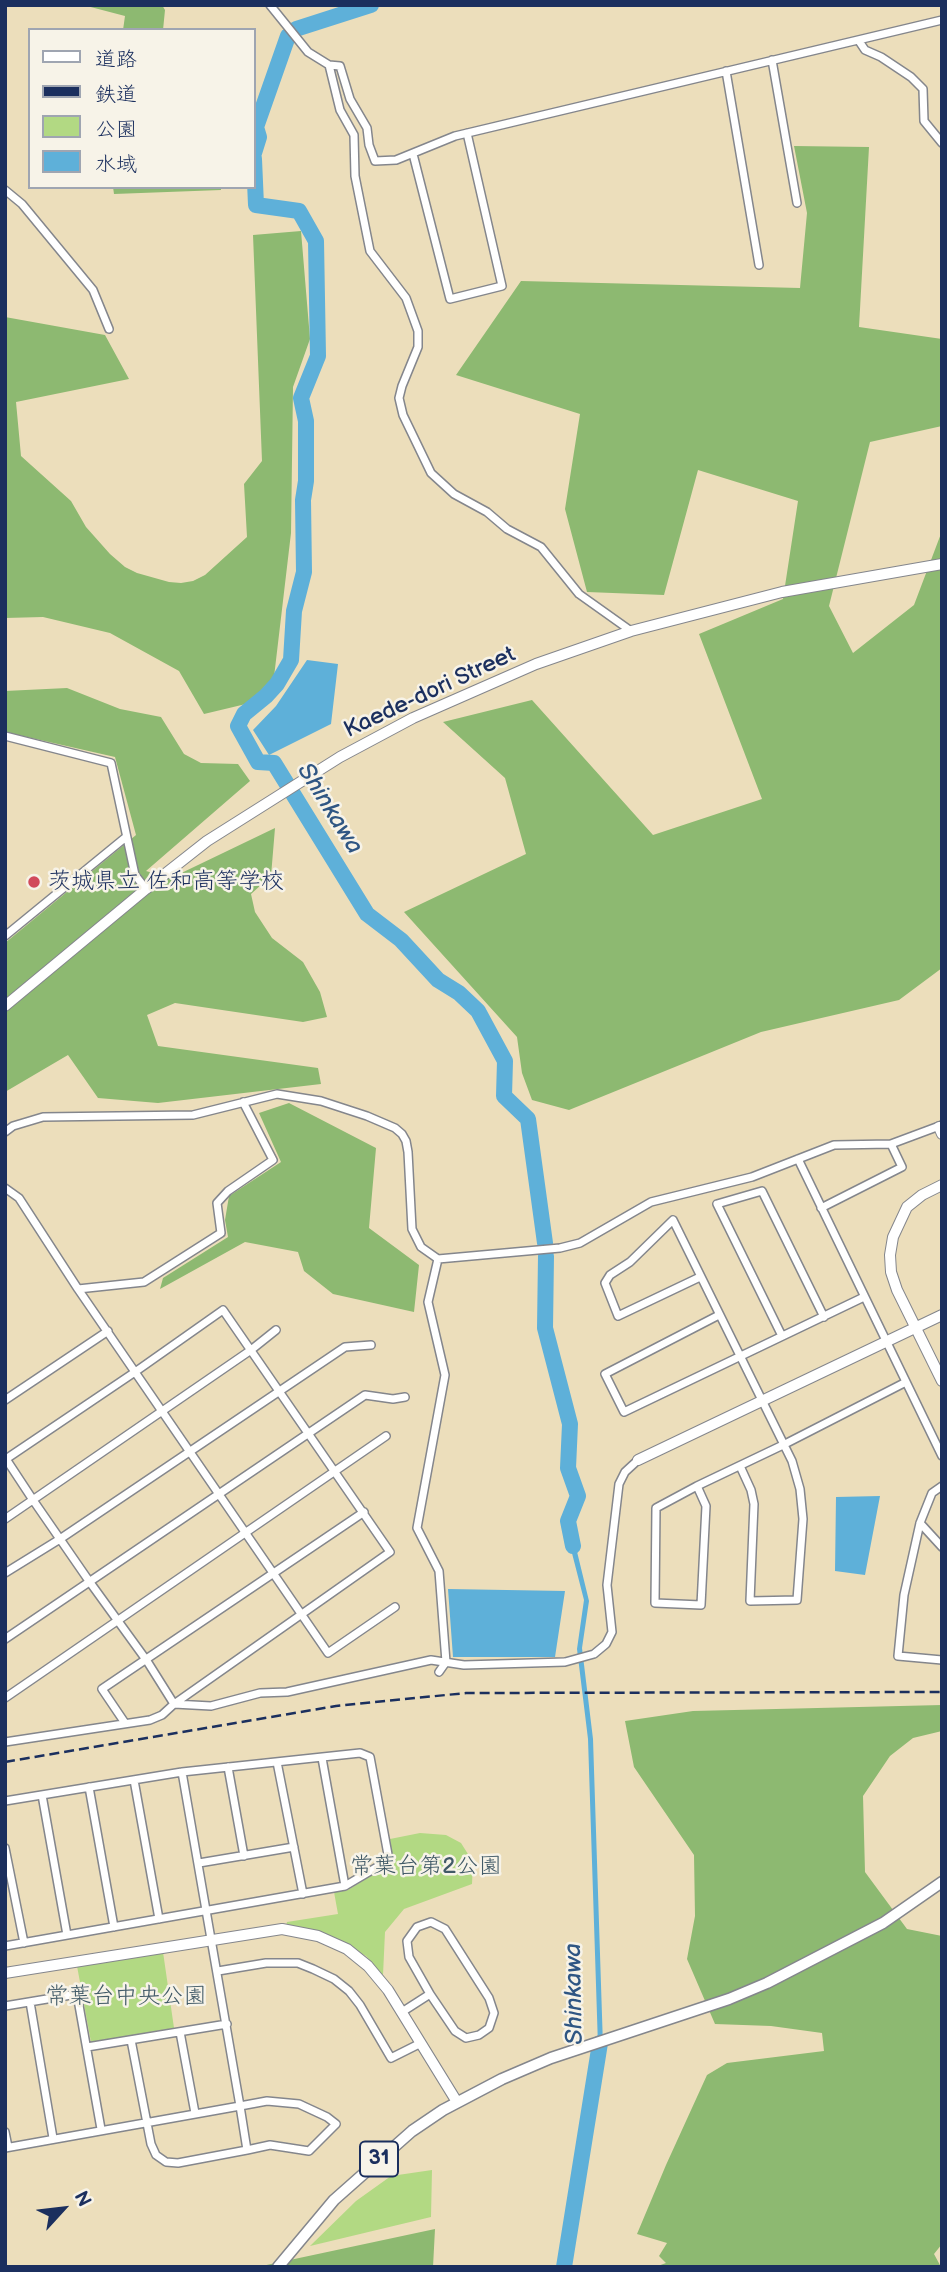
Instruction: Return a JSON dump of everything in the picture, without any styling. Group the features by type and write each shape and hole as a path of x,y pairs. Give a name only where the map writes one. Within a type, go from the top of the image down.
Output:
{"main road":[{"name":"31","path":"278,2267 310,2227 365,2171 412,2131 457,2102 502,2079 579,2048 729,1998 777,1978 858,1937 904,1910 942,1882"}],"street":[{"path":"270,5 308,52 329,65 340,66 350,99 367,128 375,161 396,160 467,133 942,20"},
{"path":"859,41 865,50 881,57 923,89 924,121 942,142"},
{"path":"772,60 797,203"},
{"path":"329,65 340,110 354,135 355,176 370,251 406,298 418,331 418,347 402,386 400,398 403,415 431,473 454,495 487,512 507,529 541,547 579,594 631,631"},
{"path":"726,71 759,265"},
{"path":"414,154 450,299 502,286 467,133"},
{"path":"5,190 22,204 93,290 109,329"},
{"name":"Kaede-dori Street","path":"5,1006 207,841 351,751 413,718 536,664 631,631 782,592 942,564"},
{"path":"5,736 111,764 135,875 146,889"},
{"path":"5,936 126,836"},
{"path":"5,1132 13,1126 43,1117 193,1115 277,1094 321,1101 395,1128 406,1141 412,1229 421,1247 438,1259 560,1248 580,1242 651,1202 752,1177 834,1145 891,1144 941,1128"},
{"path":"78,1289 145,1282 221,1233 217,1203 228,1191 273,1160 243,1102"},
{"path":"821,1208 902,1167 891,1144"},
{"path":"798,1159 942,1456"},
{"path":"942,1185 922,1195 907,1207 893,1237 890,1255 891,1272 942,1381"},
{"path":"5,1188 19,1198 78,1289 328,1653 395,1607"},
{"path":"782,1336 717,1204 762,1191 824,1317"},
{"path":"700,1277 618,1316 605,1283 610,1275 630,1262 673,1220 792,1461 803,1519 797,1601 750,1601 754,1504 740,1466"},
{"path":"438,1259 428,1302 445,1375 417,1528 439,1571 446,1662 439,1672"},
{"path":"719,1315 605,1374 624,1412 864,1297"},
{"path":"6,1740 150,1720 162,1715 301,1612 390,1552 223,1310 5,1459 174,1704"},
{"path":"174,1704 211,1706 260,1693 287,1692 431,1660 464,1665 565,1662 594,1654 606,1644 612,1632 607,1585 619,1484 625,1472 638,1460 942,1315"},
{"path":"5,1519 251,1350 276,1330"},
{"path":"5,1400 108,1331"},
{"path":"5,1573 191,1452 345,1347 371,1345"},
{"path":"697,1486 706,1506 701,1605 655,1603 656,1508 697,1486 906,1382"},
{"path":"5,1639 365,1395 393,1399 405,1397"},
{"path":"5,1698 386,1436"},
{"path":"942,1486 932,1493 920,1523 904,1595 898,1656 942,1660"},
{"path":"125,1723 102,1689 364,1513"},
{"path":"920,1523 942,1547"},
{"path":"5,1801 182,1772 360,1753 370,1757 389,1860 345,1886 5,1946"},
{"path":"321,1758 345,1886"},
{"path":"277,1762 303,1894"},
{"path":"228,1767 244,1856"},
{"path":"182,1772 213,1939 247,2150"},
{"path":"134,1780 159,1919"},
{"path":"89,1787 114,1927"},
{"path":"42,1795 67,1935"},
{"path":"199,1863 294,1847"},
{"path":"5,1848 24,1943"},
{"path":"431,1922 445,1929 489,1998 494,2013 489,2028 479,2035 466,2038 455,2031 430,1994 409,1957 407,1941 417,1927 431,1922"},
{"path":"5,1973 282,1929 318,1936 347,1949 368,1966 402,2012 457,2102"},
{"path":"218,1971 266,1963 298,1964 313,1969 334,1979 349,1991 391,2058 421,2043"},
{"path":"5,2006 77,1994 101,2129"},
{"path":"402,2012 430,1994"},
{"path":"30,2002 53,2138"},
{"path":"87,2047 227,2024"},
{"path":"180,2032 195,2113"},
{"path":"5,2132 7,2148 101,2129 147,2122 267,2101 299,2104 336,2124 309,2151 270,2145 178,2163 166,2162 156,2155 151,2144 147,2122 131,2040"}],"green space":[{"path":"83,5 162,5 165,10 163,28 123,28 125,16"},
{"path":"794,146 869,147 859,327 942,339 942,426 870,442 829,606 853,653 914,605 942,531 942,968 899,1000 761,1032 569,1110 532,1100 522,1073 517,1037 404,912 526,854 505,778 443,722 532,700 653,835 762,799 699,634 783,599 798,501 698,470 664,595 587,592 565,509 580,414 456,375 521,281 800,288 807,213"},
{"path":"113,189 221,189 221,190 114,194"},
{"path":"301,231 310,339 293,387 291,533 274,677 250,703 204,714 179,671 110,633 43,617 5,618 5,317 105,335 129,379 16,402 21,456 71,501 86,527 125,567 169,582 193,581 205,575 247,537 244,484 262,461 253,235"},
{"path":"67,688 120,709 161,717 184,754 201,763 238,764 250,781 146,871 171,878 275,828 271,876 251,894 255,912 272,938 303,962 320,992 327,1017 303,1022 175,1003 147,1015 158,1046 318,1068 321,1084 158,1103 98,1098 68,1055 5,1092 5,943 136,835 115,757 5,732 5,691"},
{"path":"289,1103 376,1148 369,1228 419,1265 414,1312 333,1294 304,1271 298,1252 245,1242 160,1289 163,1278 228,1237 225,1220 229,1196 281,1162 259,1113"},
{"path":"942,1705 942,1731 913,1738 890,1756 863,1796 865,1872 907,1929 942,1936 942,2244 934,2254 941,2267 655,2267 666,2263 659,2256 667,2243 637,2234 707,2075 727,2063 824,2051 822,2033 771,2026 715,2024 687,1959 695,1916 694,1855 634,1767 625,1721 693,1711"},
{"name":"常葉台第2公園","path":"420,1833 446,1835 461,1843 473,1862 472,1884 404,1909 385,1932 383,1975 366,1956 319,1931 286,1926 287,1922 338,1914 334,1892 348,1890 393,1862 390,1839"},
{"name":"常葉台中央公園","path":"163,1952 174,2028 91,2042 77,1966"},
{"path":"432,2170 431,2217 310,2246 356,2201 391,2176"},
{"path":"435,2229 433,2267 257,2267"}],"water":[{"path":"307,660 338,664 331,724 269,755 253,730 276,706"},
{"path":"880,1496 865,1575 835,1571 836,1497"},
{"path":"565,1526 571,1527 589,1601 582,1648 593,1739 603,2046 601,2062 596,2061 598,2046 588,1739 577,1649 584,1600"},
{"path":"448,1589 565,1591 555,1657 453,1657"}],"waterway":[{"name":"Shinkawa","path":"296,29 371,5"},
{"name":"Shinkawa","path":"256,127 288,36"},
{"name":"Shinkawa","path":"256,127 259,137 256,147"},
{"name":"Shinkawa","path":"255,189 256,205 299,211 316,241 318,356 301,398 306,421 304,572 294,611 291,660 277,684 244,714 238,726 258,762 274,763 367,914 401,940 438,980 459,993 478,1011 505,1061 504,1096 528,1119 545,1243"},
{"path":"546,1256 545,1328 570,1424 568,1468 578,1496 568,1521 573,1546"},
{"name":"Shinkawa","path":"564,2267 600,2043"}],"railway":[{"path":"5,1762 336,1706 466,1693 942,1692"}],"place":[{"name":"茨城県立 佐和高等学校","path":"34,882"}]}
